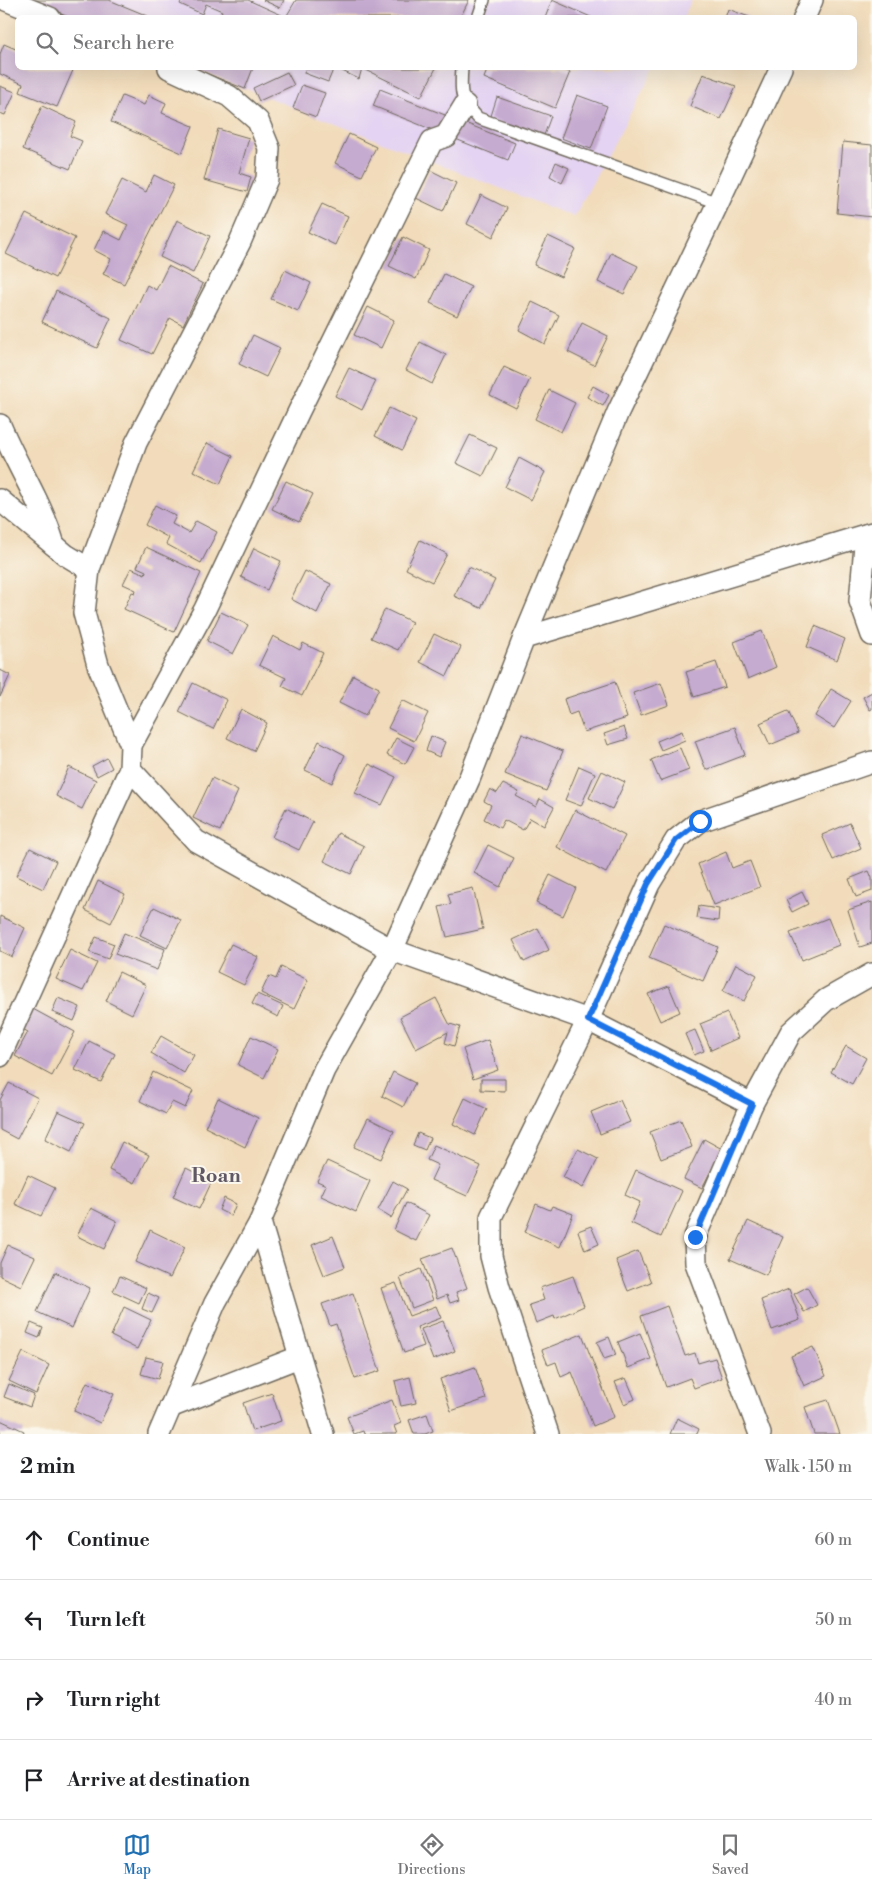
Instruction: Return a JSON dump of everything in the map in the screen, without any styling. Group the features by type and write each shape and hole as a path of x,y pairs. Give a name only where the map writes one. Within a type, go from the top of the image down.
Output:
{"street":[{"path":"6,0 43,15"},
{"path":"805,15 812,0"},
{"path":"0,1056 130,769 131,745 98,665 84,613 89,570 136,443 240,242 267,179 269,148 258,121 229,96 174,70"},
{"path":"159,1434 215,1303 260,1222 324,1070 392,950 470,777 524,638 618,412 779,70"},
{"path":"131,745 205,609 299,411 432,141 446,136 466,104"},
{"path":"0,425 47,521 54,546"},
{"path":"0,500 54,546 89,570"},
{"path":"524,638 869,534 860,601 872,635"},
{"path":"548,1434 499,1287 491,1256 491,1217 588,1020 648,884 676,840 700,821 872,762"},
{"path":"130,769 196,841 392,950 588,1020 752,1104"},
{"path":"760,1434 696,1262 695,1237 752,1104 791,1032 826,1000 872,974"},
{"path":"260,1222 323,1434"},
{"path":"170,1407 299,1357"}],"lane":[{"path":"479,15 484,0"},
{"path":"462,70 460,89 466,104 478,118 718,203"}],"shaded area":[{"path":"21,0 692,0 684,15 58,15"},
{"path":"198,70 654,70 574,217"}],"building":[{"path":"27,0 109,0 146,15 64,15"},
{"path":"182,0 248,0 282,15 220,15 222,11 206,4 202,14 180,4"},
{"path":"263,0 284,0 280,8"},
{"path":"296,0 469,0 462,15 287,15"},
{"path":"552,0 586,15 546,15"},
{"path":"728,9 744,15 726,15"},
{"path":"4,44 15,49 15,70 73,70 57,107 20,92 23,84 0,74 0,54"},
{"path":"198,70 252,70 245,89"},
{"path":"305,70 333,70 328,82 304,73"},
{"path":"340,70 361,70 359,79"},
{"path":"366,70 435,70 421,97"},
{"path":"487,70 564,70 570,72 555,108 484,78"},
{"path":"287,72 294,85 259,101 253,88"},
{"path":"703,74 736,86 721,119 690,106"},
{"path":"302,85 325,93 316,117 293,108"},
{"path":"0,86 15,92 5,115 0,113"},
{"path":"380,89 515,143 508,160 373,106"},
{"path":"149,95 166,103 162,113 193,126 182,153 111,122 122,96 144,105"},
{"path":"577,95 607,106 591,149 561,138"},
{"path":"497,97 551,116 543,138 490,119"},
{"path":"42,106 76,122 70,136 82,141 70,169 23,149"},
{"path":"218,129 249,138 239,173 251,177 247,192 204,180"},
{"path":"349,134 376,147 362,176 335,163"},
{"path":"843,142 872,145 872,217 837,213"},
{"path":"556,162 569,168 562,183 550,176"},
{"path":"430,170 456,183 443,211 416,198"},
{"path":"154,175 174,185 124,284 103,274 111,259 94,250 103,231 121,240 128,225 105,214 122,180 146,192"},
{"path":"481,195 507,208 493,237 467,224"},
{"path":"322,204 348,216 335,245 308,232"},
{"path":"26,214 75,238 55,278 6,254"},
{"path":"177,220 210,236 193,273 160,257"},
{"path":"548,236 575,249 561,277 534,265"},
{"path":"403,237 429,250 416,279 389,266"},
{"path":"611,253 638,266 624,294 598,282"},
{"path":"168,266 203,284 183,325 170,318 152,354 121,340 147,285 156,290"},
{"path":"285,270 311,283 298,311 271,299"},
{"path":"444,274 471,287 457,316 430,303"},
{"path":"56,291 111,318 97,348 42,322"},
{"path":"532,302 559,315 545,344 519,330"},
{"path":"368,307 394,320 381,348 354,335"},
{"path":"582,323 608,336 594,365 568,352"},
{"path":"253,335 280,348 266,377 239,364"},
{"path":"420,342 446,355 432,384 406,370"},
{"path":"504,367 530,379 516,408 490,395"},
{"path":"349,368 376,381 362,410 335,396"},
{"path":"593,386 609,395 603,406 587,397"},
{"path":"549,390 575,403 561,432 535,419"},
{"path":"389,408 416,421 402,450 375,436"},
{"path":"470,435 497,448 483,476 456,463"},
{"path":"207,443 233,456 220,484 193,471"},
{"path":"519,458 545,472 531,500 505,487"},
{"path":"286,481 313,494 299,522 272,509"},
{"path":"155,505 176,516 172,524 189,533 196,521 217,532 201,563 166,544 169,538 145,525"},
{"path":"420,540 447,554 432,582 406,569"},
{"path":"146,547 201,573 174,632 124,609 132,592 135,593 136,590 123,584 131,568 145,574 146,571 137,567"},
{"path":"254,548 281,561 267,590 241,577"},
{"path":"469,567 495,580 481,608 454,596"},
{"path":"305,571 331,584 317,613 291,599"},
{"path":"385,609 412,622 398,650 371,638"},
{"path":"221,612 248,625 233,654 207,641"},
{"path":"815,626 845,639 837,660 807,647"},
{"path":"762,631 776,667 748,679 734,642"},
{"path":"434,634 461,647 447,676 420,662"},
{"path":"273,636 300,650 303,643 323,653 302,696 282,686 286,678 259,665"},
{"path":"716,662 725,687 694,697 686,672"},
{"path":"0,670 10,675 0,697"},
{"path":"353,675 379,688 365,716 339,703"},
{"path":"615,682 627,718 584,732 577,712 569,715 564,699"},
{"path":"193,683 227,700 213,729 179,712"},
{"path":"661,683 669,705 641,715 633,693"},
{"path":"831,689 851,701 834,728 815,716"},
{"path":"872,692 872,709 870,710 863,697"},
{"path":"402,700 428,713 414,741 388,728"},
{"path":"241,709 267,723 254,751 227,738"},
{"path":"788,711 798,733 770,745 760,723"},
{"path":"624,727 628,739 608,745 604,734"},
{"path":"735,727 745,755 706,770 695,741"},
{"path":"682,731 685,740 661,750 657,741"},
{"path":"522,734 563,751 546,791 505,774"},
{"path":"431,736 445,742 439,757 426,751"},
{"path":"396,738 414,747 405,764 387,755"},
{"path":"319,741 345,755 332,783 305,770"},
{"path":"680,748 689,770 660,781 651,760"},
{"path":"107,758 112,768 97,776 92,766"},
{"path":"369,764 396,777 382,805 355,793"},
{"path":"579,766 595,773 581,806 565,800"},
{"path":"69,767 96,780 82,809 56,796"},
{"path":"602,771 625,782 612,809 589,798"},
{"path":"212,778 238,791 220,831 193,818"},
{"path":"503,784 519,792 516,796 536,807 540,799 554,807 544,826 530,818 523,830 504,820 500,828 484,819 491,805 484,801 490,789 497,793"},
{"path":"286,808 313,822 299,850 272,837"},
{"path":"575,810 625,836 606,873 557,847"},
{"path":"850,823 861,848 833,860 822,835"},
{"path":"338,833 364,846 351,874 324,861"},
{"path":"488,845 514,858 500,887 474,873"},
{"path":"30,848 56,861 43,889 16,876"},
{"path":"726,852 732,868 750,861 760,887 714,905 698,864"},
{"path":"869,871 872,878 872,891 856,897 849,879"},
{"path":"550,875 576,888 563,916 536,903"},
{"path":"98,881 125,894 111,923 85,910"},
{"path":"473,888 483,929 447,937 439,907 451,904 448,894"},
{"path":"802,892 808,904 792,912 786,900"},
{"path":"872,902 872,943 860,947 848,910"},
{"path":"699,906 719,909 718,921 697,918"},
{"path":"154,907 181,920 167,948 140,935"},
{"path":"0,916 25,928 12,957 0,951"},
{"path":"828,918 839,945 802,960 790,933"},
{"path":"664,924 718,947 703,981 649,958"},
{"path":"538,928 549,950 524,962 513,940"},
{"path":"124,933 165,949 157,970 115,954"},
{"path":"96,937 114,944 108,959 89,952"},
{"path":"231,944 258,957 244,985 217,972"},
{"path":"70,950 97,963 83,991 56,979"},
{"path":"736,964 757,975 744,1001 723,991"},
{"path":"281,967 308,980 294,1009 261,993 269,976 276,979"},
{"path":"119,972 146,985 132,1014 106,1001"},
{"path":"669,986 680,1012 660,1021 648,994"},
{"path":"257,994 283,1006 278,1017 252,1004"},
{"path":"58,998 80,1007 74,1021 52,1012"},
{"path":"436,998 450,1025 460,1027 454,1046 445,1043 448,1032 416,1049 400,1017"},
{"path":"31,1008 75,1032 52,1076 15,1056 28,1032 21,1028"},
{"path":"727,1013 738,1038 711,1050 700,1024"},
{"path":"695,1030 704,1051 694,1055 685,1034"},
{"path":"161,1036 194,1055 184,1073 151,1053"},
{"path":"251,1036 278,1049 264,1078 238,1065"},
{"path":"488,1040 498,1070 473,1079 463,1049"},
{"path":"89,1041 115,1054 101,1082 75,1070"},
{"path":"846,1046 866,1058 852,1084 831,1072"},
{"path":"153,1072 193,1091 185,1108 172,1102 166,1114 140,1101"},
{"path":"393,1072 415,1083 403,1107 382,1096"},
{"path":"481,1079 505,1079 505,1091 481,1090"},
{"path":"9,1083 38,1098 17,1139 0,1130 0,1100"},
{"path":"218,1098 258,1118 245,1147 205,1127"},
{"path":"465,1098 487,1109 475,1135 453,1124"},
{"path":"620,1100 630,1122 600,1134 591,1112"},
{"path":"58,1111 85,1123 71,1152 45,1139"},
{"path":"368,1118 394,1131 381,1159 354,1147"},
{"path":"681,1120 692,1147 661,1159 650,1132"},
{"path":"418,1133 430,1138 425,1150 413,1145"},
{"path":"704,1139 722,1149 702,1188 684,1179"},
{"path":"122,1142 149,1155 135,1183 109,1170"},
{"path":"434,1145 481,1166 467,1196 431,1180 438,1165 427,1160"},
{"path":"578,1149 598,1159 583,1188 563,1177"},
{"path":"327,1161 370,1181 356,1212 321,1196 326,1185 317,1181"},
{"path":"186,1168 212,1181 199,1209 173,1197"},
{"path":"636,1170 682,1191 661,1237 631,1223 640,1202 625,1195"},
{"path":"28,1175 55,1188 41,1216 15,1204"},
{"path":"393,1181 407,1189 391,1218 378,1210"},
{"path":"224,1198 236,1204 231,1216 219,1210"},
{"path":"406,1203 429,1215 416,1241 394,1230"},
{"path":"536,1204 550,1210 552,1206 573,1214 560,1247 525,1232"},
{"path":"91,1208 117,1221 104,1249 77,1236"},
{"path":"748,1221 783,1237 766,1275 730,1259"},
{"path":"591,1226 599,1244 585,1250 578,1231"},
{"path":"150,1230 185,1247 170,1278 135,1262"},
{"path":"333,1236 345,1267 324,1275 312,1245"},
{"path":"8,1245 35,1257 21,1286 0,1276 0,1263"},
{"path":"452,1248 467,1288 456,1292 459,1300 450,1303 447,1295 437,1299 422,1259"},
{"path":"638,1251 651,1282 628,1291 616,1260"},
{"path":"421,1269 433,1300 412,1308 400,1278"},
{"path":"55,1272 90,1288 72,1328 37,1312"},
{"path":"120,1276 146,1288 139,1303 113,1291"},
{"path":"573,1276 584,1306 555,1319 554,1316 536,1323 529,1305 544,1300 540,1288"},
{"path":"396,1283 409,1316 436,1306 441,1318 417,1327 424,1346 404,1353 381,1288"},
{"path":"807,1287 817,1305 804,1312 794,1294"},
{"path":"789,1289 800,1320 772,1330 761,1300"},
{"path":"148,1293 159,1298 152,1313 142,1309"},
{"path":"353,1293 380,1371 355,1379 336,1324 330,1326 322,1304"},
{"path":"667,1306 685,1356 695,1353 698,1363 715,1358 722,1378 694,1388 690,1378 666,1387 641,1316"},
{"path":"124,1307 151,1320 137,1349 111,1336"},
{"path":"443,1321 455,1351 433,1360 421,1329"},
{"path":"31,1323 43,1328 39,1338 27,1333"},
{"path":"640,1333 651,1359 628,1368 618,1342"},
{"path":"582,1334 614,1417 593,1426 572,1372 561,1377 556,1362 548,1365 542,1350"},
{"path":"609,1337 616,1355 604,1359 597,1342"},
{"path":"813,1347 826,1376 804,1386 791,1356"},
{"path":"23,1352 49,1365 36,1394 9,1381"},
{"path":"146,1357 163,1361 158,1379 141,1374"},
{"path":"475,1367 486,1399 451,1411 440,1379"},
{"path":"410,1377 416,1403 401,1406 395,1381"},
{"path":"626,1378 635,1399 624,1404 615,1382"},
{"path":"87,1382 114,1394 100,1423 74,1411"},
{"path":"9,1384 34,1395 30,1407 4,1397"},
{"path":"272,1393 281,1421 252,1431 243,1403"},
{"path":"392,1400 401,1423 394,1426 397,1434 364,1434 363,1431 354,1434 347,1417"},
{"path":"828,1400 840,1434 814,1434 805,1407"},
{"path":"427,1414 433,1431 425,1434 414,1434 409,1420"},
{"path":"677,1418 699,1429 697,1434 670,1434"},
{"path":"0,1420 24,1431 23,1434 0,1434"}],"district":[{"name":"Roan","path":"216,1175"}],"route":[{"path":"695,1237 752,1104 588,1020 648,884 676,840 700,821"}]}
